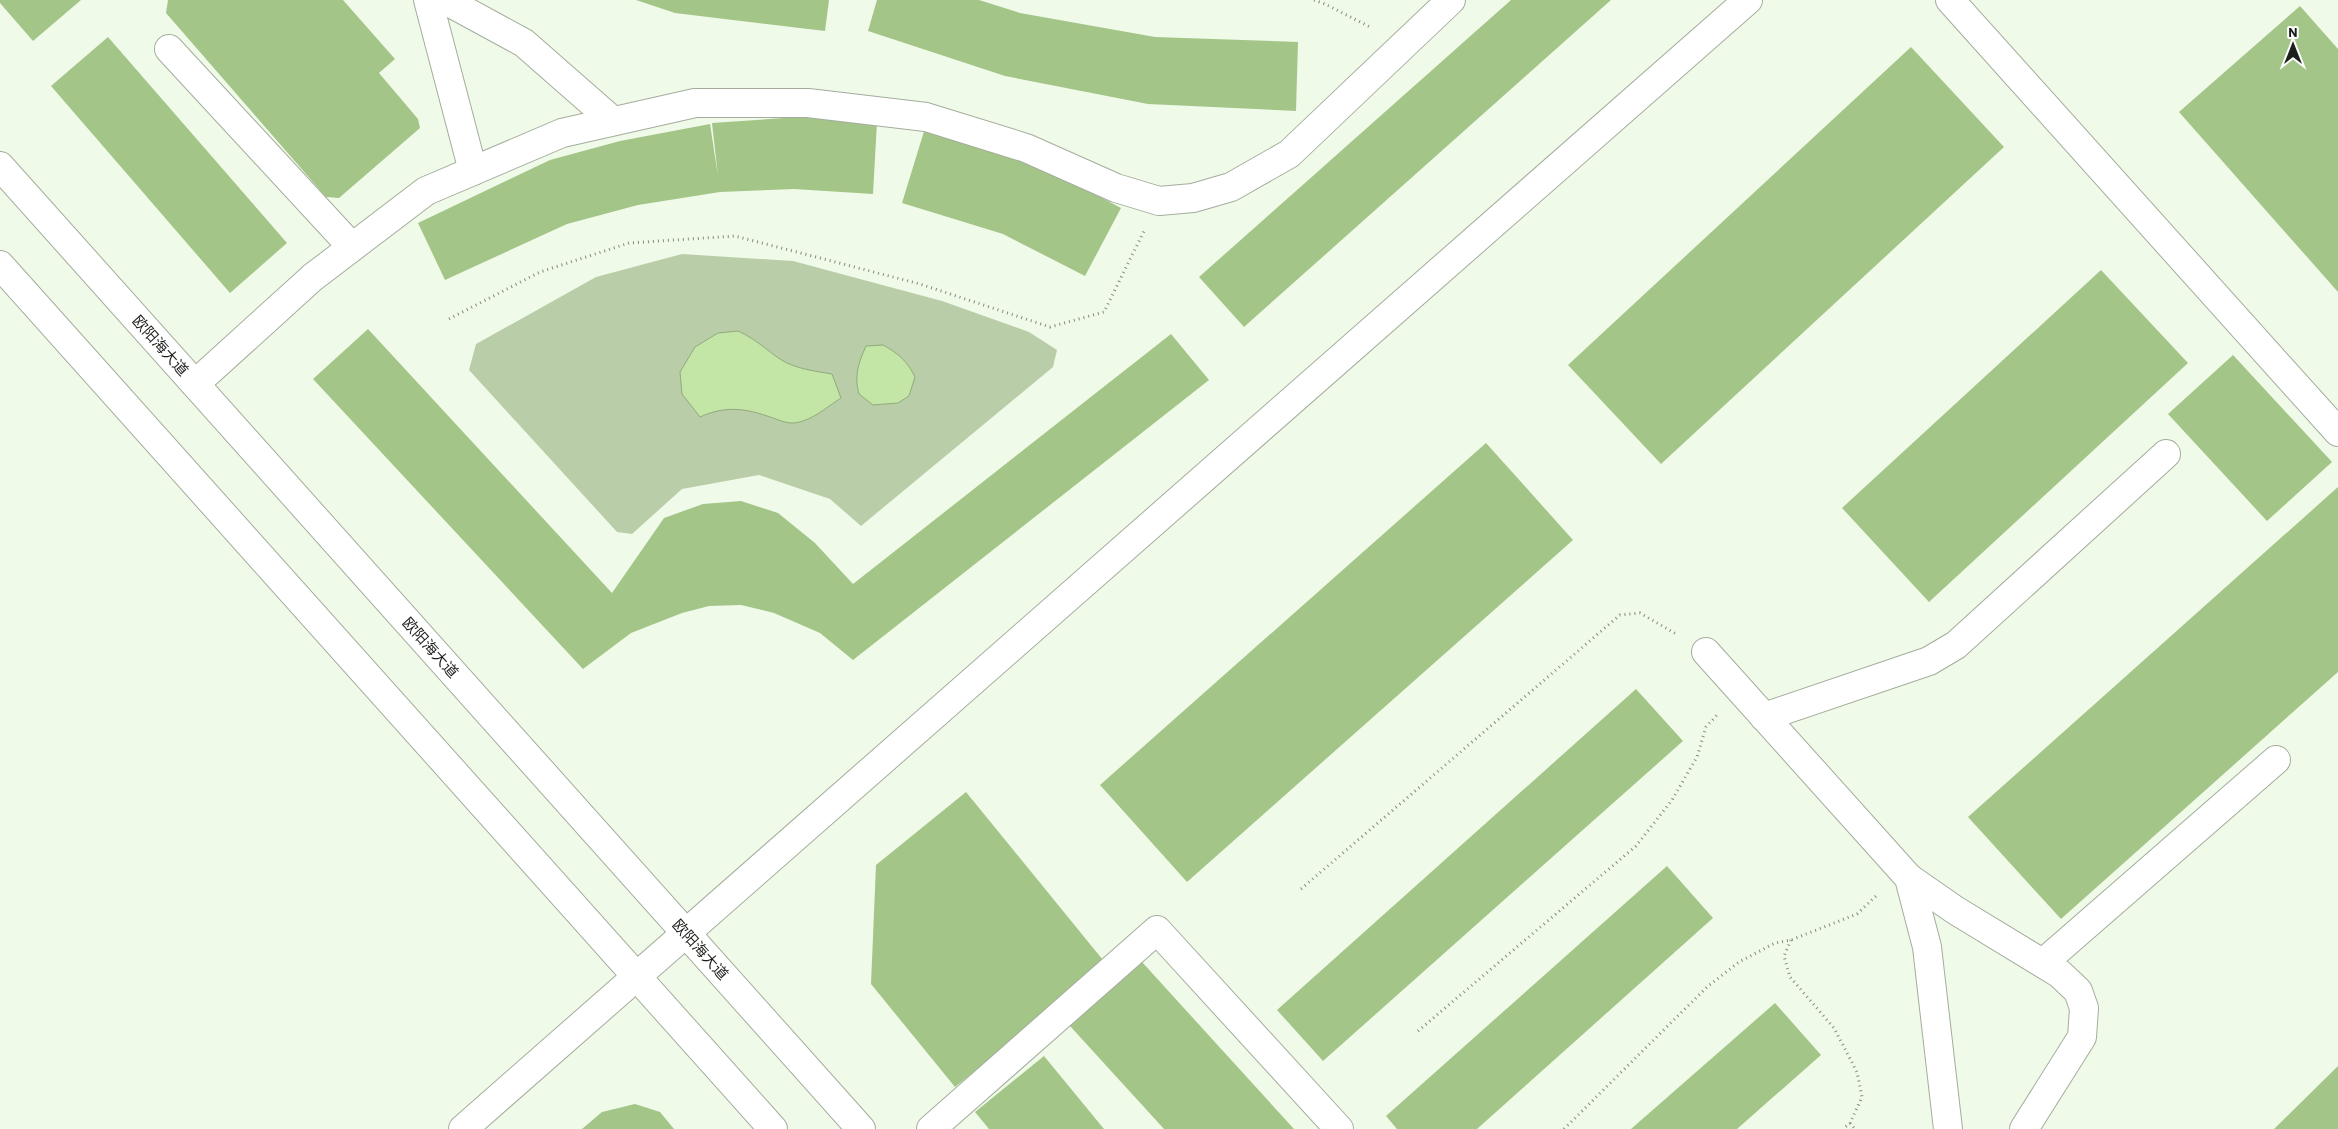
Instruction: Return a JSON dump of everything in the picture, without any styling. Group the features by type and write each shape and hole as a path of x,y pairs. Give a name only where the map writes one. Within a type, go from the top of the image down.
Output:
{"main road":[{"path":"428,0 473,171"},
{"path":"445,0 524,44 613,121"},
{"path":"196,384 313,277 426,192 562,133 695,103 808,103 926,117 1026,148 1116,188 1159,201 1193,198 1231,187 1289,154 1402,44 1451,0"},
{"path":"463,1129 1748,0"},
{"path":"1950,0 2338,432"},
{"path":"169,49 352,247"},
{"name":"欧阳海大道","path":"0,166 861,1129"},
{"path":"0,265 773,1129"},
{"path":"1764,718 1929,661 1956,645 2166,454"},
{"path":"1706,652 1906,875 1955,910 2060,974 2078,991 2084,1008 2082,1037 2024,1129"},
{"path":"2043,964 2276,760"},
{"path":"1906,875 1927,947 1948,1129"},
{"path":"931,1129 1157,930 1340,1129"}],"path":[{"path":"1314,0 1402,44"},
{"path":"449,319 540,272 630,243 735,236 920,284 1050,327 1104,312 1159,201"},
{"path":"1301,890 1620,615 1640,613 1706,652"},
{"path":"1418,1031 1636,846 1672,800 1697,757 1706,727 1740,691"},
{"path":"1564,1129 1707,987 1739,962 1775,943 1791,940 1857,914 1906,875"},
{"path":"1791,940 1784,956 1790,977 1834,1028 1857,1072 1862,1097 1850,1123 1843,1129"},
{"path":"1850,1123 1855,1129"}],"shaded area":[{"path":"682,254 793,261 942,301 1029,332 1057,350 1053,367 861,526 830,499 759,475 682,489 632,534 617,532 469,370 476,344 596,277"},
{"path":"738,331 792,365 832,374 841,398 817,414 797,423 790,423 750,411 734,409 717,411 700,417 682,394 680,372 695,347 718,333"},
{"path":"883,345 902,358 915,377 909,396 898,403 873,405 859,394 858,370 866,346"}],"building":[{"path":"0,0 81,0 33,41 0,3"},
{"path":"168,0 343,0 395,59 379,73 418,119 420,128 339,198 326,197 166,13"},
{"path":"636,0 829,0 825,31 675,13"},
{"path":"877,0 979,0 1020,13 1155,37 1298,42 1296,111 1148,104 1005,76 868,31"},
{"path":"1511,0 1611,0 1244,327 1199,277"},
{"path":"2300,6 2338,49 2338,292 2179,112"},
{"path":"108,37 287,243 230,293 51,86"},
{"path":"1911,47 2004,147 1661,464 1568,365"},
{"path":"799,117 877,122 873,194 794,189 720,192 638,205 567,224 445,280 418,223 550,160 620,141 710,124 718,176 712,123"},
{"path":"925,128 1032,161 1121,208 1085,276 1003,234 902,203"},
{"path":"2101,270 2188,363 1929,602 1842,508"},
{"path":"368,329 612,593 664,518 703,504 741,501 778,513 815,543 853,584 1171,334 1209,380 853,660 820,633 774,613 741,605 709,606 682,613 631,633 583,669 313,379"},
{"path":"2233,355 2332,462 2267,521 2168,414"},
{"path":"1486,443 1573,540 1187,882 1100,785"},
{"path":"2338,487 2338,672 2061,919 1968,817"},
{"path":"1636,689 1683,741 1323,1061 1277,1010"},
{"path":"966,792 1107,965 955,1087 871,984 876,865"},
{"path":"1667,866 1713,918 1477,1129 1397,1129 1386,1116"},
{"path":"1142,962 1294,1129 1164,1129 1070,1026"},
{"path":"1775,1003 1821,1055 1737,1129 1631,1129"},
{"path":"1044,1056 1104,1129 989,1129 975,1112"},
{"path":"2338,1066 2338,1129 2274,1129"},
{"path":"635,1104 660,1112 674,1129 582,1129 602,1112"}]}
